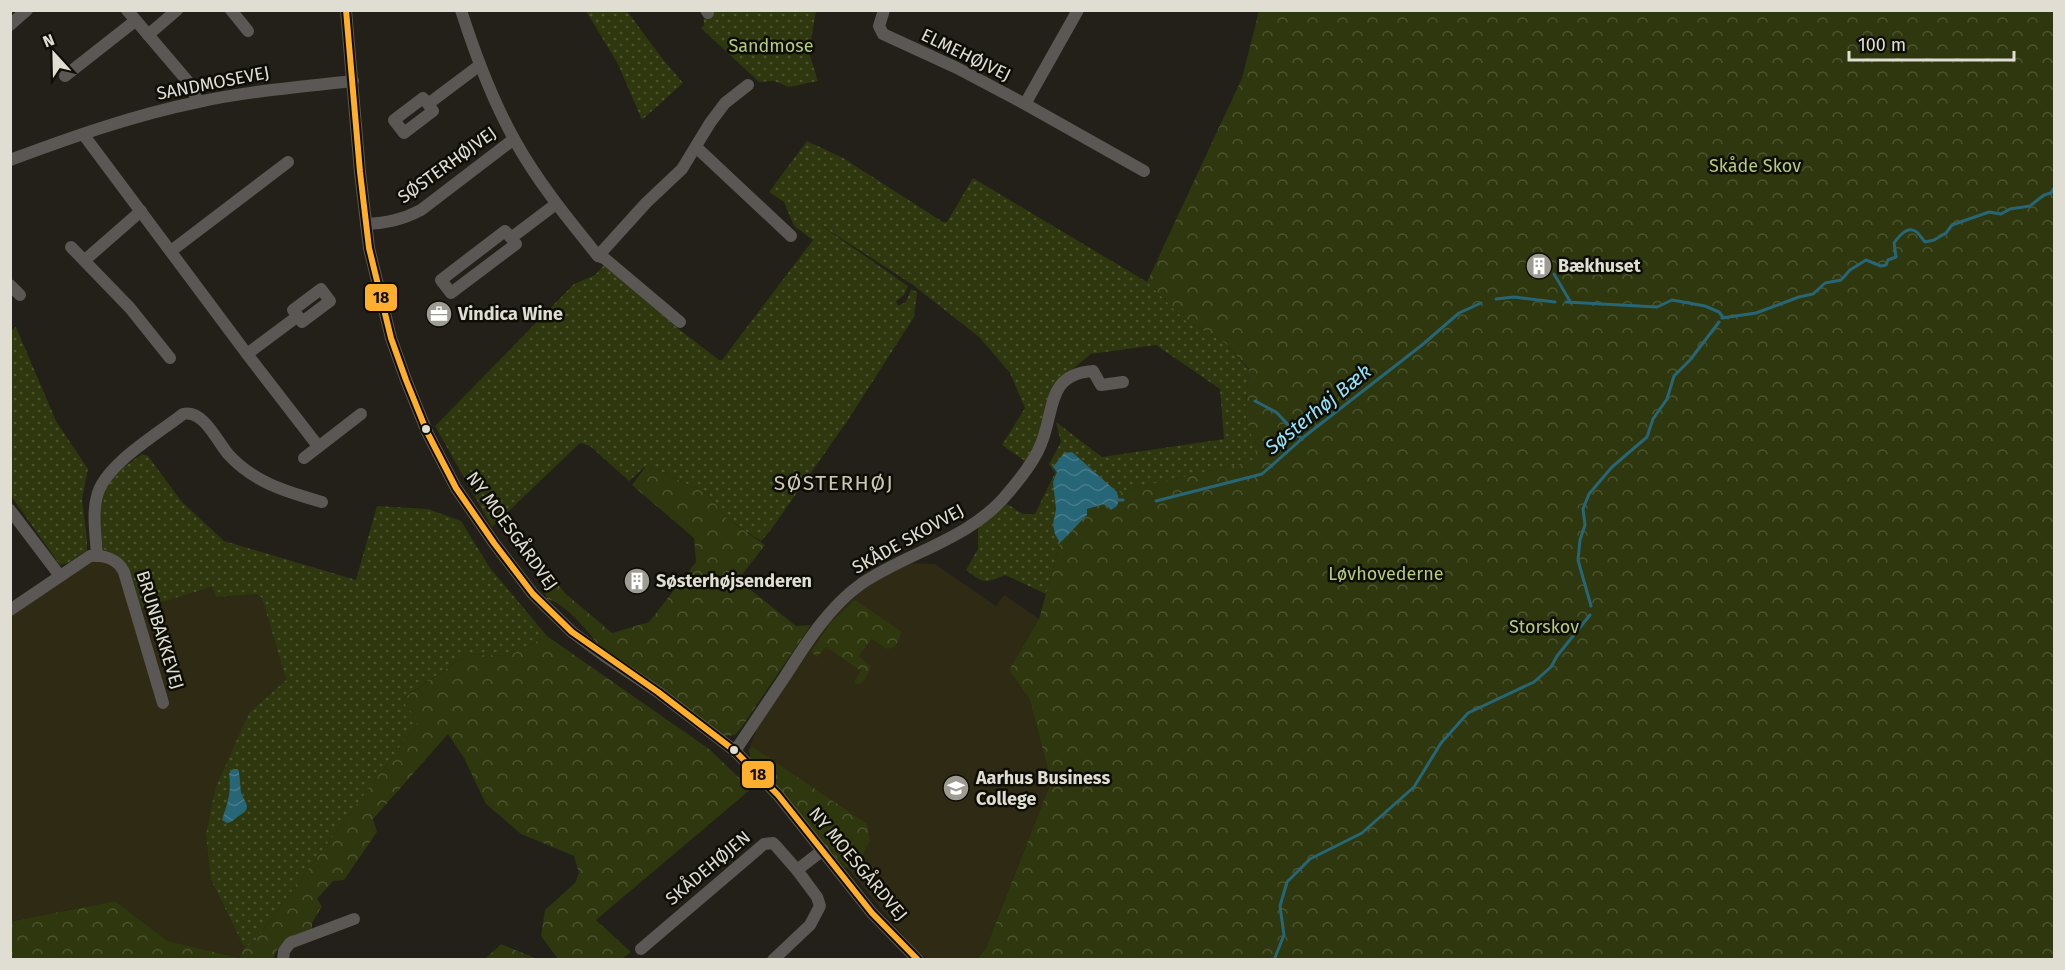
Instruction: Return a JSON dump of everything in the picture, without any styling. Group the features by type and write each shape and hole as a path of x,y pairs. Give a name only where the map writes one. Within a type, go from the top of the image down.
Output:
{"street":[{"path":"10,25 27,10"},
{"path":"127,10 190,84 198,102"},
{"path":"148,35 177,10"},
{"path":"231,10 248,31"},
{"name":"NY MOESGÅRDVEJ","path":"346,10 366,224 372,258 389,328 406,380 427,432 456,488 533,594 572,632 658,692 735,751 778,795 872,914 918,960"},
{"name":"SØSTERHØJVEJ","path":"461,10 480,64 514,139 556,204 598,256 604,258 680,322"},
{"name":"ELMEHØJVEJ","path":"884,10 879,26 882,34 957,68 1144,171"},
{"name":"ELMEHØJVEJ","path":"1025,104 1078,10"},
{"path":"65,76 135,21"},
{"path":"428,105 480,64"},
{"name":"SANDMOSEVEJ","path":"10,160 141,116 198,102 279,89 353,81"},
{"path":"598,256 646,202 682,169 710,123 725,104 748,85"},
{"path":"84,134 318,446"},
{"name":"SØSTERHØJVEJ","path":"366,224 394,222 421,210 514,139"},
{"path":"696,147 791,237"},
{"path":"171,251 288,162"},
{"path":"511,238 556,204"},
{"path":"85,260 141,211"},
{"path":"506,231 511,238 516,244 451,293 441,280 506,231"},
{"path":"71,247 130,308 170,358"},
{"path":"10,285 20,295"},
{"path":"247,354 298,316"},
{"name":"SKÅDE SKOVVEJ","path":"735,751 823,620 843,600 860,585 895,563 971,526 1006,496 1040,447 1048,425 1052,399 1058,387 1067,378 1078,372 1093,371 1101,385 1123,382"},
{"path":"10,610 90,556 97,555 95,506 101,483 116,466 183,414 198,416 229,455 260,480 322,502"},
{"path":"304,458 361,414"},
{"path":"10,510 60,576"},
{"name":"BRUNBAKKEVEJ","path":"97,555 111,559 121,566 163,703"},
{"name":"SKÅDEHØJEN","path":"642,949 764,844 773,843 797,870 817,897 820,906 810,925 773,960"},
{"path":"797,870 823,850"},
{"path":"283,960 284,951 290,943 354,919"}],"shaded area":[{"path":"103,549 114,553 130,569 142,607 213,587 216,597 257,594 262,598 286,680 249,713 211,880 244,947 239,958 168,941 115,901 13,921 10,918 10,616"},
{"path":"904,563 935,564 996,606 1004,595 1039,619 1009,670 1030,700 1051,782 986,948 976,959 927,959 913,947 748,751 759,723 832,618 864,588"}],"green space":[{"path":"586,11 627,11 683,83 642,120 618,64"},
{"name":"Sandmose","path":"703,11 816,11 809,52 818,81 789,87 774,81 759,82 701,28 704,25"},
{"name":"Storskov","path":"1259,11 2054,11 2054,959 976,960 986,948 1051,782 1030,700 1009,670 1039,619 1060,543 1086,515 1087,509 1119,500 1117,492 1258,460 1245,413 1249,369 1225,343 1185,320 1147,282 1242,78"},
{"path":"807,141 843,158 943,222 947,222 973,178 1147,282 1185,320 1225,343 1249,370 1245,413 1259,460 1118,492 1111,510 1087,515 1060,543 1046,594 1005,575 988,581 976,578 966,570 978,549 978,528 1007,504 1023,514 1035,514 1055,473 1049,464 1061,442 1056,422 1102,457 1224,439 1220,389 1156,345 1091,354 1053,385 1039,438 1025,461 1002,445 1025,408 1010,373 979,337 913,285 816,222 908,286 904,295 896,301 898,306 906,302 911,289 917,292 914,317 848,420 761,541 726,518 708,494 647,465 629,481 590,446 580,443 492,527 435,426 574,284 595,275 605,264 676,327 722,360 813,240 794,226 784,202 769,192"},
{"path":"16,327 56,421 88,469 82,499 87,550 68,563 60,565 11,496 10,331"},
{"path":"142,454 148,456 182,502 224,541 356,580 377,506 428,509 461,521 490,568 547,636 508,656 468,654 402,699 420,720 253,943 244,947 211,880 206,835 215,789 249,713 286,680 262,598 257,594 216,597 212,587 141,608 130,572 120,559 103,549 100,512 106,485 111,478"},
{"path":"647,465 708,494 726,518 765,545 738,580 796,626 811,625 735,735 725,736 599,646 576,618 561,606 547,599 545,593 556,582 565,593 612,633 649,622 696,562 694,538 632,485"},
{"path":"855,600 902,632 895,647 887,649 872,639 859,656 871,667 864,681 858,685 854,682 861,671 826,647 817,657 811,652 832,621"},
{"path":"547,636 709,749 751,789 596,920 631,952 622,959 558,959 541,936 545,910 575,883 579,873 574,856 521,834 486,804 464,758 448,734 373,819 377,832 344,880 333,881 317,899 322,906 312,923 312,929 283,943 274,959 11,958 11,918 13,921 115,901 168,941 239,958 244,947 253,943 419,721 401,700 468,654 508,656"},
{"path":"753,747 867,824 870,841 856,867 845,868 750,757 749,750"},
{"path":"501,944 535,958 537,959 485,959"}],"water":[{"path":"1072,452 1117,492 1119,500 1117,506 1111,510 1104,504 1087,509 1087,515 1060,543 1053,524 1056,509 1053,482 1057,472 1053,467 1064,453"},
{"path":"233,769 238,769 241,792 247,807 244,813 227,823 222,820 229,792 229,774"}],"waterway":[{"name":"Søsterhøj Bæk","path":"1722,318 1756,313 1813,294 1825,283 1841,280 1850,270 1866,260 1881,266 1886,265 1888,260 1896,257 1894,243 1906,231 1915,231 1925,242 1934,240 1946,233 1952,225 1989,212 2001,214 2010,209 2030,206 2044,195 2051,193 2054,188"},
{"path":"1554,274 1571,303"},
{"name":"Søsterhøj Bæk","path":"1496,299 1514,297 1555,302"},
{"name":"Søsterhøj Bæk","path":"1566,302 1657,307 1672,300 1705,306 1719,312 1723,317"},
{"name":"Søsterhøj Bæk","path":"1156,501 1262,474 1305,436 1422,345 1459,313 1481,303"},
{"path":"1591,606 1578,560 1580,540 1585,525 1583,509 1589,494 1612,467 1647,437 1653,419 1667,399 1674,376 1690,360 1719,322"},
{"path":"1255,401 1276,412 1302,439"},
{"path":"1274,960 1284,935 1280,906 1287,882 1310,859 1362,833 1414,787 1441,743 1468,713 1534,682 1551,667 1557,656 1590,615"}],"transit line":[{"name":"18","path":"346,10 369,248 391,338 406,380 427,432 456,488 533,594 572,632 658,692 735,751 778,795 872,913 918,960"}],"place":[{"name":"Bækhuset","path":"1539,266"},
{"name":"Vindica Wine","path":"439,314"},
{"name":"Søsterhøjsenderen","path":"637,581"},
{"name":"Aarhus Business College","path":"956,788"}],"district":[{"name":"SØSTERHØJ","path":"834,483"}],"park label":[{"name":"Skåde Skov","path":"1755,166"},
{"name":"Løvhovederne","path":"1386,574"}]}
